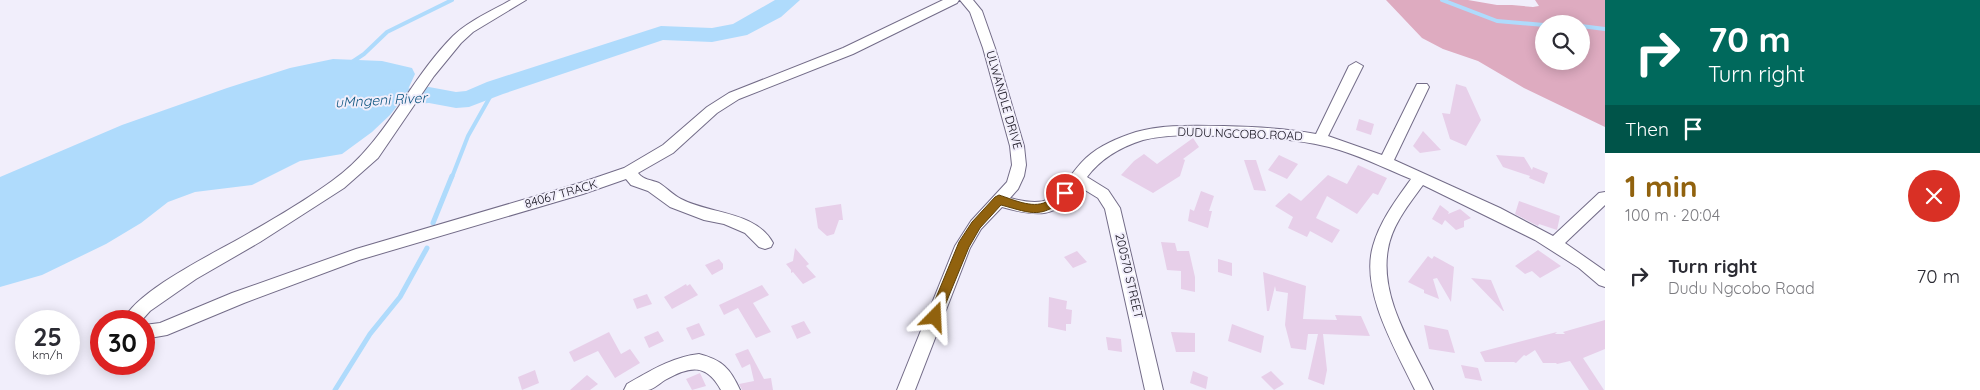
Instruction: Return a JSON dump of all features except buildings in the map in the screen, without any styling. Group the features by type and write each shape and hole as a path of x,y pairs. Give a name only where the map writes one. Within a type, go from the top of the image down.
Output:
{"street":[{"path":"141,310 190,274 254,238 339,184 374,154 428,72 456,40 470,29 520,0"},
{"name":"84067 TRACK","path":"155,331 178,324 238,298 356,255 583,188 629,172 668,149 712,110 734,96 848,52 952,0"},
{"name":"ULWANDLE DRIVE","path":"906,390 963,246 976,225 1013,185 1017,176 1019,156 982,26 976,11 966,0"},
{"path":"1320,139 1356,66"},
{"path":"1386,161 1422,87"},
{"name":"DUDU NGCOBO ROAD","path":"999,200 1028,208 1048,207 1061,198 1092,161 1111,148 1143,135 1160,132 1221,131 1278,134 1320,139 1351,147 1386,161 1486,207 1543,236 1605,280"},
{"path":"629,172 636,181 653,187 675,203 750,229 765,243"},
{"path":"1420,177 1396,212 1387,230 1380,248 1378,266 1380,282 1388,310 1424,390"},
{"name":"200570 STREET","path":"1077,178 1103,194 1112,208 1154,390"},
{"path":"1554,244 1604,196"},
{"path":"632,390 680,363 690,360 704,362 720,373 726,379 730,390"}],"shaded area":[{"path":"1386,0 1468,0 1497,5 1533,7 1539,6 1535,0 1605,0 1605,127 1524,88 1478,61 1443,49 1422,38"}],"water":[{"path":"333,59 382,61 412,68 415,74 405,96 390,115 372,132 342,154 300,161 252,185 195,192 168,202 141,223 106,244 42,275 0,287 0,177 122,125 290,68"}],"waterway":[{"path":"352,62 364,54 387,32 452,0"},
{"name":"uMngeni River","path":"369,99 429,95 456,100 469,99 495,88 661,33 712,35 739,30 773,12 789,0"},
{"path":"1442,0 1497,21 1535,24"},
{"path":"1590,27 1605,29"},
{"path":"452,177 468,136 495,88"},
{"path":"433,223 452,176"},
{"path":"335,390 370,334 400,297 427,248"}],"route":[{"path":"935,317 963,246 976,225 999,200 1028,208 1040,208 1048,207 1065,193"}]}
